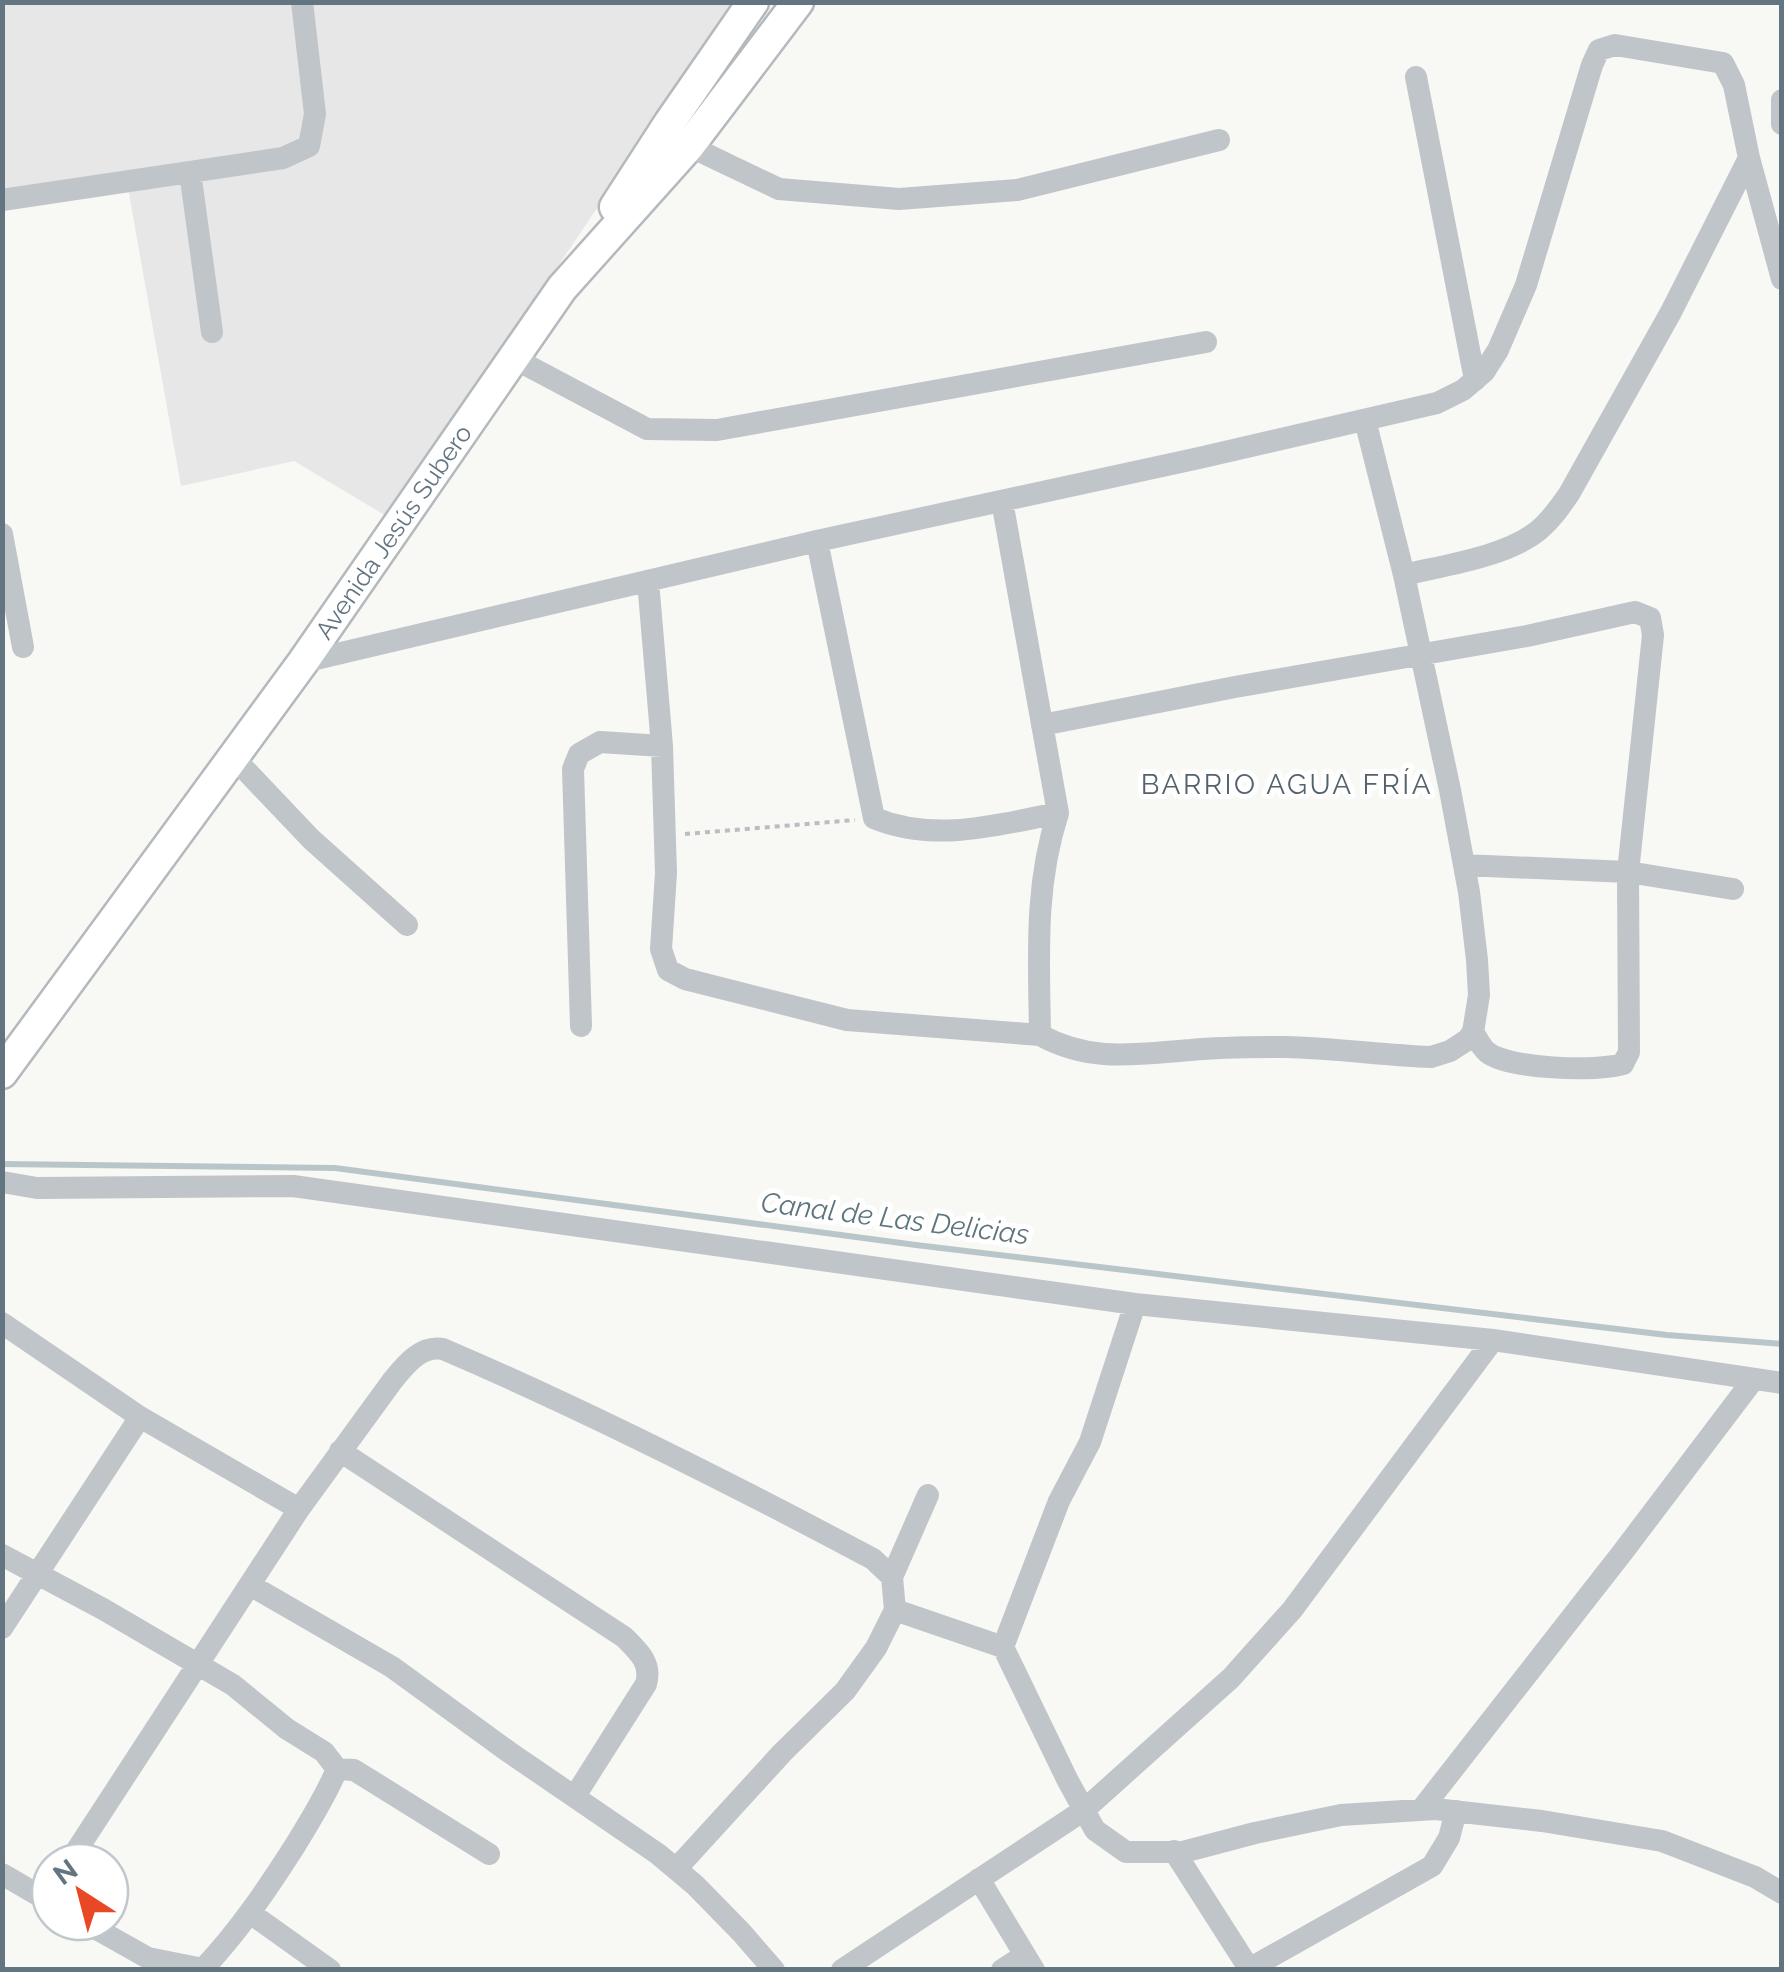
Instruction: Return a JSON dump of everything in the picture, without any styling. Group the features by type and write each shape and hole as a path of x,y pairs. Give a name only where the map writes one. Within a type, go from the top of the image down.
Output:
{"main road":[{"path":"562,288 753,2"},
{"name":"Avenida Jesús Subero","path":"2,1072 303,662 562,288 689,146 798,2"}],"street":[{"path":"2,200 283,158 310,146 315,114 302,2"},
{"path":"303,662 817,541 1437,403 1464,390 1484,372 1498,350 1526,284 1592,65 1599,50 1615,45 1723,63 1734,85 1782,279"},
{"path":"1416,78 1474,380"},
{"path":"1782,100 1782,124"},
{"path":"689,146 779,189 899,199 1016,190 1219,140"},
{"path":"1404,575 1495,552 1527,539 1553,516 1670,312 1749,158"},
{"path":"190,172 212,332"},
{"path":"514,358 647,428 718,430 1206,342"},
{"path":"648,581 662,746 666,873 661,949 668,970 685,979 846,1020 1040,1035 1062,1047 1093,1053 1272,1047 1431,1057 1450,1051 1473,1032 1477,960 1464,865 1404,575 1365,420"},
{"path":"1002,501 1058,813 1039,903 1040,1035"},
{"path":"2,534 23,647"},
{"path":"817,541 874,818 896,827 934,831 980,829 1058,813"},
{"path":"1042,724 1527,636 1635,612 1650,618 1653,635 1628,872 1629,1052 1623,1064 1610,1068 1556,1067 1503,1060 1486,1051 1473,1032"},
{"path":"581,1026 573,769 579,754 600,742 662,746"},
{"path":"233,758 312,840 407,924"},
{"path":"1464,865 1628,872 1733,889"},
{"path":"2,1182 37,1188 293,1186 1135,1304 1493,1340 1782,1383"},
{"path":"1003,1647 1060,1501 1090,1442 1135,1304"},
{"path":"2,1323 140,1417 299,1509"},
{"path":"842,1970 1084,1810 1231,1678 1292,1610 1493,1340"},
{"path":"82,1842 340,1451 408,1363 433,1347 584,1411 698,1468 872,1558 892,1577"},
{"path":"1421,1810 1753,1380"},
{"path":"2,1628 140,1417"},
{"path":"340,1451 624,1638 642,1656 649,1673 646,1684 575,1796"},
{"path":"676,1869 782,1752 844,1691 876,1648 895,1610 892,1577 928,1496"},
{"path":"2,1555 233,1685 287,1729 324,1752 337,1769 354,1770 489,1854"},
{"path":"250,1584 392,1667 658,1854 741,1932 774,1970"},
{"path":"895,1610 1003,1647 1084,1810 1096,1830 1126,1852 1183,1852 1255,1832 1341,1815 1456,1811 1662,1841 1755,1877 1782,1893"},
{"path":"113,1942 145,1964 203,1970 250,1914 328,1791 337,1769"},
{"path":"1174,1852 1249,1969 1432,1866 1448,1838 1456,1811"},
{"path":"2,1874 30,1888"},
{"path":"978,1879 1029,1962 1002,1970"},
{"path":"250,1914 330,1970"}],"path":[{"path":"665,836 874,818"}],"shaded area":[{"path":"3,3 736,3 388,517 294,461 181,486 125,171 3,190"}],"waterway":[{"name":"Canal de Las Delicias","path":"2,1164 335,1168 916,1245 1667,1335 1782,1344"}],"district":[{"name":"BARRIO AGUA FRÍA","path":"1287,784"}]}
